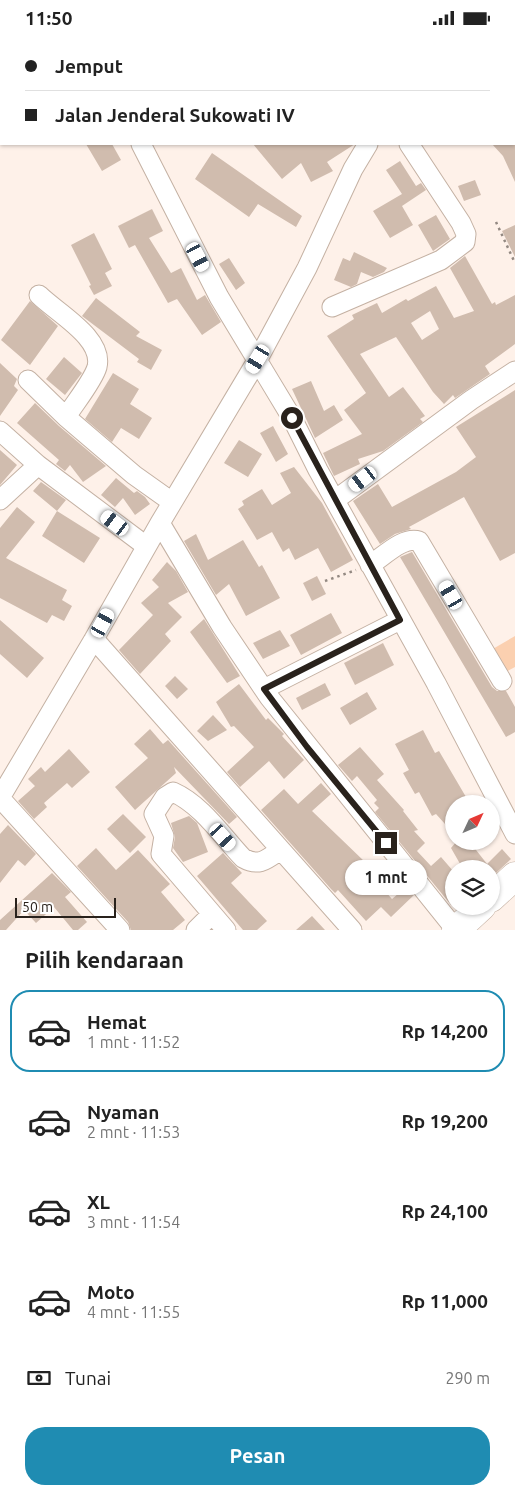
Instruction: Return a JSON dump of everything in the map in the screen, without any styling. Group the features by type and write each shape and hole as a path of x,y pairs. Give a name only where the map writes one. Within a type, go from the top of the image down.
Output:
{"highway":[{"path":"500,890 515,876"},
{"path":"456,930 472,915"}],"street":[{"path":"142,145 219,297 292,418 370,565 436,683 515,834"},
{"path":"120,930 0,798 94,639 146,546 258,359 307,268 352,169 367,145"},
{"path":"332,307 441,260 465,242 466,234 461,223 410,145"},
{"path":"39,295 91,340 98,355 97,369 66,417"},
{"path":"335,500 471,400 515,371"},
{"path":"28,380 66,417 134,475 172,502"},
{"path":"0,431 38,465 146,546"},
{"path":"0,500 38,465"},
{"path":"160,523 222,627 264,689 307,747 456,930"},
{"path":"370,565 406,541 413,539 419,541 502,681"},
{"path":"264,689 400,620"},
{"path":"94,639 352,930"},
{"path":"226,930 160,854 164,836 154,814 165,797 173,792 194,804 243,858 252,863 266,861 280,851"},
{"path":"196,930 211,915"}],"path":[{"path":"496,222 515,263"},
{"path":"325,581 370,565"}],"shaded area":[{"path":"515,636 515,667 504,673 491,650"}],"building":[{"path":"87,145 113,145 121,160 102,171"},
{"path":"254,145 353,145 327,162 333,171 311,182 301,163 282,179"},
{"path":"493,145 515,145 515,182 503,156"},
{"path":"212,153 302,216 296,227 258,204 249,217 195,179"},
{"path":"400,161 416,186 421,183 426,190 402,206 413,225 390,238 373,211 402,194 386,170"},
{"path":"475,180 481,195 464,201 458,186"},
{"path":"152,209 163,231 149,238 171,273 181,268 197,300 205,295 221,322 202,335 177,299 168,303 135,245 129,248 118,226"},
{"path":"436,215 450,239 433,251 418,225"},
{"path":"515,225 515,257 502,231"},
{"path":"94,233 112,269 105,273 112,286 94,295 71,245"},
{"path":"354,252 387,268 384,272 373,277 361,272 357,284 351,287 334,280 343,258 350,261"},
{"path":"465,256 492,304 495,302 496,305 515,295 515,344 485,366 490,374 455,398 453,395 444,404 433,392 396,337 360,354 389,397 403,387 425,416 420,419 423,422 383,451 358,459 360,464 334,476 323,453 362,434 344,410 366,393 327,336 354,319 352,315 377,303 382,313 406,299 408,301 436,286 454,318 474,311 450,268","holes":["430,311 439,329 422,340 411,323"]},
{"path":"229,258 245,283 236,290 219,264"},
{"path":"96,298 140,332 136,336 162,350 151,370 137,362 139,359 82,316"},
{"path":"30,301 58,326 30,365 1,340"},
{"path":"64,357 82,373 65,395 46,379"},
{"path":"0,363 17,379 14,386 18,390 0,416"},
{"path":"113,373 139,389 130,404 152,418 139,439 121,428 112,442 85,419"},
{"path":"311,381 324,411 334,405 343,420 315,438 292,389"},
{"path":"515,390 515,553 500,561 464,497 409,527 411,529 395,534 380,544 353,501 378,484 392,507 456,472 476,457 456,427"},
{"path":"35,403 106,466 83,482 70,465 65,471 56,464 59,460 17,423"},
{"path":"273,426 288,454 276,462 260,433"},
{"path":"239,440 262,454 248,477 224,463"},
{"path":"0,450 17,465 0,485"},
{"path":"294,467 322,503 353,560 331,572 318,548 295,560 289,548 283,552 272,532 257,540 238,509 244,505 242,501 262,489 272,505 291,493 280,473"},
{"path":"116,478 134,493 137,491 145,497 150,504 135,515 123,498 115,507 101,495"},
{"path":"41,482 66,500 57,511 33,491"},
{"path":"17,507 35,522 6,558 67,590 62,600 72,606 64,621 52,615 47,623 0,598 0,528"},
{"path":"57,511 100,538 84,563 42,536"},
{"path":"196,534 208,560 243,540 259,567 262,565 280,598 246,616 229,584 216,595 184,541"},
{"path":"412,552 492,687 497,691 506,691 515,707 515,732 506,737 400,557"},
{"path":"167,562 176,571 188,592 168,603 182,617 165,634 171,641 140,674 119,650 153,615 141,603 159,587 152,580"},
{"path":"317,576 326,594 312,601 303,583"},
{"path":"331,613 342,633 301,655 290,635"},
{"path":"204,619 240,676 227,683 190,632"},
{"path":"0,620 44,658 27,678 0,654"},
{"path":"280,630 290,646 263,659 253,643"},
{"path":"383,643 394,665 355,685 344,663"},
{"path":"175,676 188,689 177,699 165,686"},
{"path":"325,683 331,695 302,710 296,698"},
{"path":"239,684 266,720 268,718 284,734 282,736 304,760 284,779 269,761 240,787 227,772 254,747 234,726 231,727 216,702"},
{"path":"367,692 377,709 350,725 340,708"},
{"path":"213,715 227,730 208,741 197,731"},
{"path":"150,729 163,744 168,740 237,817 229,824 174,767 176,773 135,810 115,787 148,758 134,744"},
{"path":"423,730 435,753 439,751 465,795 445,795 445,824 436,814 432,816 419,792 415,794 403,773 409,770 395,744"},
{"path":"360,747 384,774 377,780 404,810 418,830 414,831 425,843 417,851 431,866 441,857 445,862 445,898 375,812 379,808 374,803 377,800 357,776 352,781 338,765"},
{"path":"69,749 90,772 72,788 67,783 44,803 47,807 34,819 18,801 35,786 28,779 41,767 45,772"},
{"path":"321,783 331,794 312,811 365,862 362,865 392,899 406,887 414,895 391,917 381,907 366,921 338,890 335,893 331,889 261,810 284,789 298,804"},
{"path":"123,814 146,837 130,853 107,829"},
{"path":"189,816 197,823 208,852 183,862 173,848 175,837 171,823"},
{"path":"8,825 36,854 25,866 18,860 0,883 0,834"},
{"path":"96,848 116,870 138,850 170,884 161,892 185,920 173,930 131,930 128,922 77,866"},
{"path":"502,849 511,859 500,869 500,860 491,860"},
{"path":"452,850 476,850 484,860 458,860"},
{"path":"223,853 242,873 231,883 267,921 257,930 243,930 197,876"},
{"path":"52,873 71,892 65,897 87,922 78,930 73,930 54,907 36,923 24,910 6,930 0,930 0,920"},
{"path":"312,916 325,930 296,930"}],"route":[{"path":"292,418 318,470 400,620 264,689 307,747 386,843"}]}
